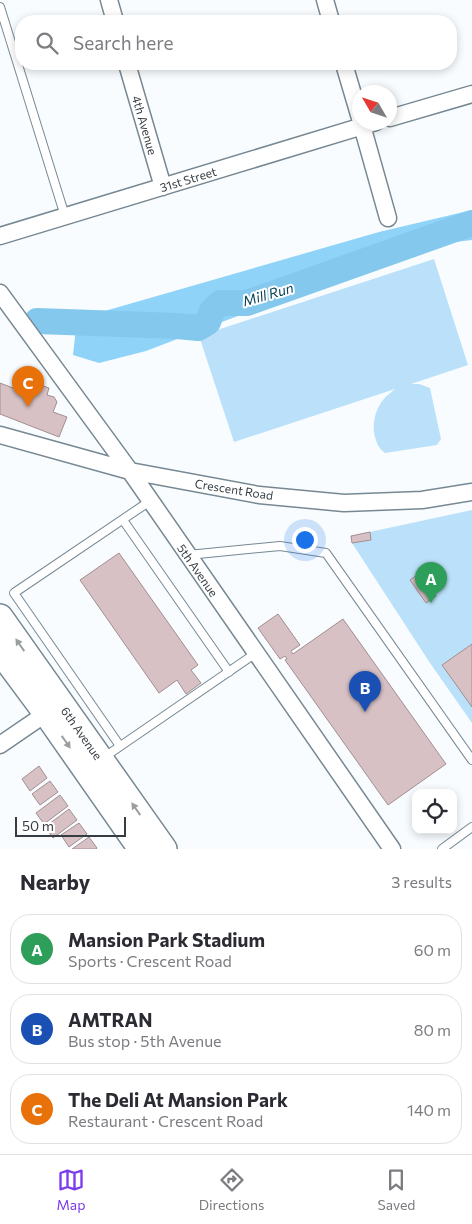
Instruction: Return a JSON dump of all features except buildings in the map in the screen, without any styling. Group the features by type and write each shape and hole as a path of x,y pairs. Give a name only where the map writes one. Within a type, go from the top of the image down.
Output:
{"main road":[{"name":"6th Avenue","path":"0,617 45,670 53,708 102,759 164,849"},
{"name":"6th Avenue","path":"0,651 45,670"},
{"name":"6th Avenue","path":"102,759 141,849"}],"street":[{"path":"109,0 113,15"},
{"path":"325,0 329,15"},
{"name":"4th Avenue","path":"129,70 163,187"},
{"path":"346,70 352,86"},
{"path":"397,116 472,94"},
{"name":"31st Street","path":"0,236 163,187 352,126"},
{"path":"367,130 388,218"},
{"name":"5th Avenue","path":"0,293 130,471 392,849"},
{"name":"Crescent Road","path":"0,435 130,471 259,495 344,503 422,500 472,492"},
{"path":"0,745 53,708"}],"lane":[{"path":"0,7 15,55"},
{"path":"20,70 65,216"},
{"path":"150,501 14,594 45,670 102,759 256,653"},
{"path":"123,520 228,672"},
{"path":"188,555 280,546 326,554 472,760"},
{"path":"442,849 472,828"}],"shaded area":[{"path":"472,210 472,240 447,243 282,299 146,351 99,363 73,355 77,319 379,232"},
{"path":"434,259 468,365 411,384 419,384 430,388 441,439 437,445 385,453 379,447 374,434 375,415 384,398 395,389 234,442 199,336"},
{"path":"472,510 472,723 430,663 352,543 351,536"}],"waterway":[{"name":"Mill Run","path":"37,321 198,328 208,322 212,311 220,303 247,303 472,223"}],"place":[{"name":"The Deli At Mansion Park","path":"28,407"},
{"name":"Mansion Park Stadium","path":"431,603"},
{"name":"AMTRAN","path":"365,712"}]}
